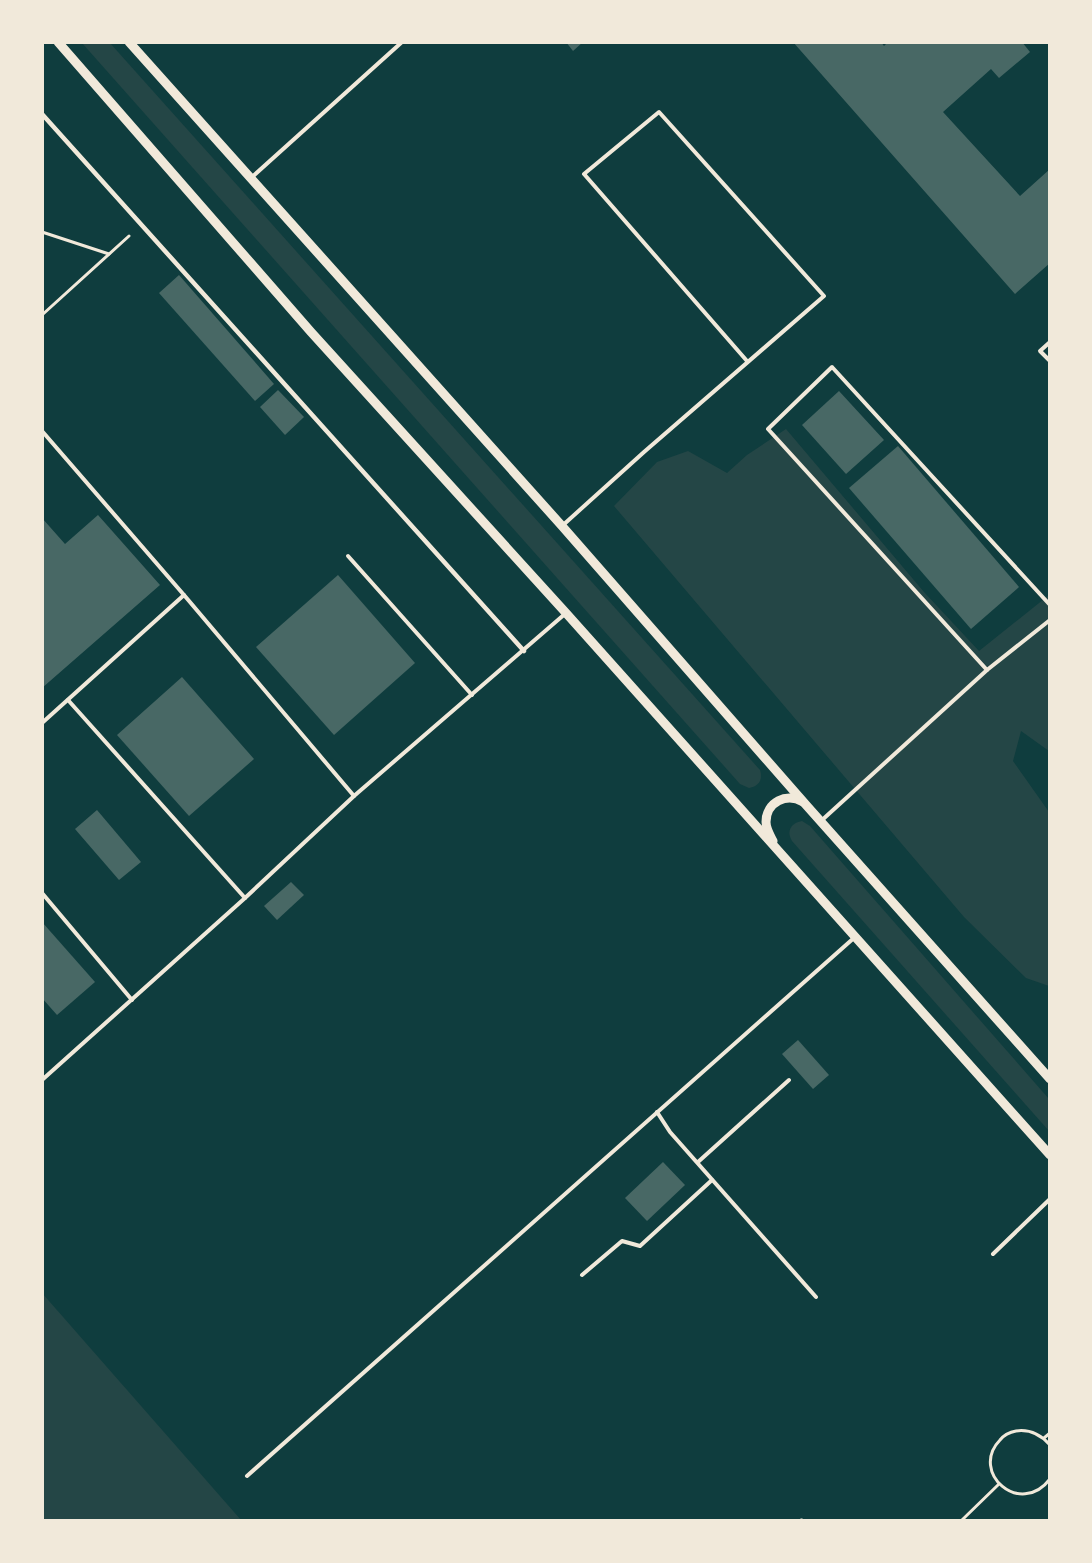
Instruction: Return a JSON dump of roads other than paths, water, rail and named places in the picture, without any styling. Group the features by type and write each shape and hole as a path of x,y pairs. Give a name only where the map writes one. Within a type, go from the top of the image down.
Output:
{"street":[{"path":"58,42 311,332 566,613 1050,1155"},
{"path":"128,42 562,526 807,806 1050,1079"},
{"path":"42,114 524,651"},
{"path":"776,849 766,825 767,815 771,807 778,801 786,798 800,800 807,806"}],"lane":[{"path":"250,179 402,42"},
{"path":"562,526 644,452 824,296 659,112 584,174 748,361"},
{"path":"1050,342 1040,351 1050,361"},
{"path":"988,670 768,429 832,367 1050,605"},
{"path":"42,431 354,796"},
{"path":"348,556 472,695"},
{"path":"42,723 184,595"},
{"path":"42,1080 245,898 354,796 566,613"},
{"path":"821,821 988,670 1050,620"},
{"path":"68,700 245,898"},
{"path":"42,893 132,1000"},
{"path":"247,1476 855,937"},
{"path":"698,1162 789,1080"},
{"path":"657,1112 670,1132 816,1297"},
{"path":"582,1275 622,1241 640,1246 712,1180"},
{"path":"993,1254 1050,1199"}]}
